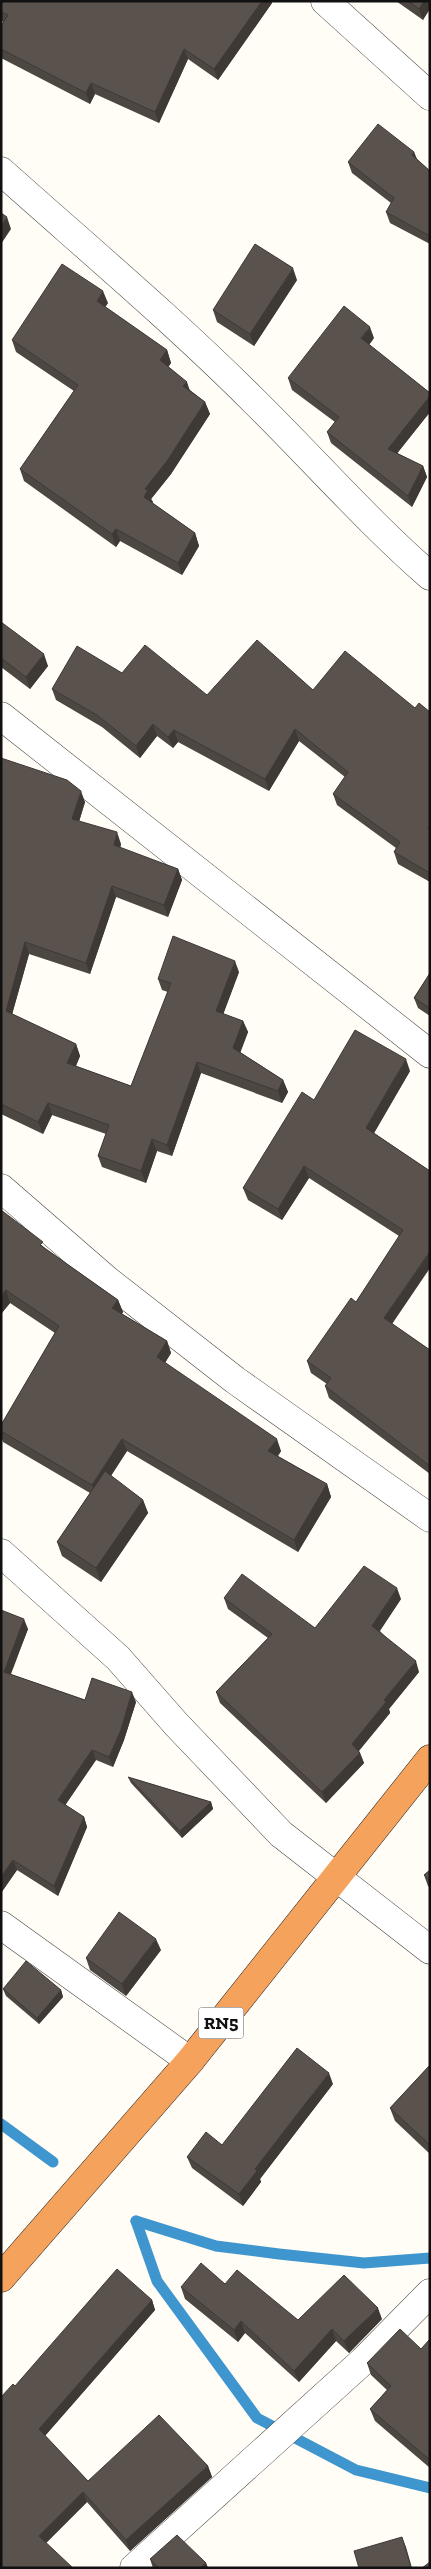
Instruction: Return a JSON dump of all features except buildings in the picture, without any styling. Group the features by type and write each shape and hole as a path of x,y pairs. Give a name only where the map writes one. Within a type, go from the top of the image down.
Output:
{"highway":[{"name":"RN5","path":"1,2278 190,2061 430,1759"}],"street":[{"path":"325,1 430,96"},
{"path":"1,171 212,360 254,400 349,501 430,576"},
{"path":"1,716 430,1054"},
{"path":"1,1188 107,1280 235,1380 430,1518"},
{"path":"1,1553 118,1658 169,1717 281,1834 430,1950"},
{"path":"1,1925 190,2061"},
{"path":"134,2568 363,2360 430,2293"}],"waterway":[{"path":"1,2124 53,2162"},
{"path":"136,2221 157,2281 257,2418 356,2470 430,2488"},
{"path":"136,2221 216,2246 279,2254 364,2263 430,2258"}]}
